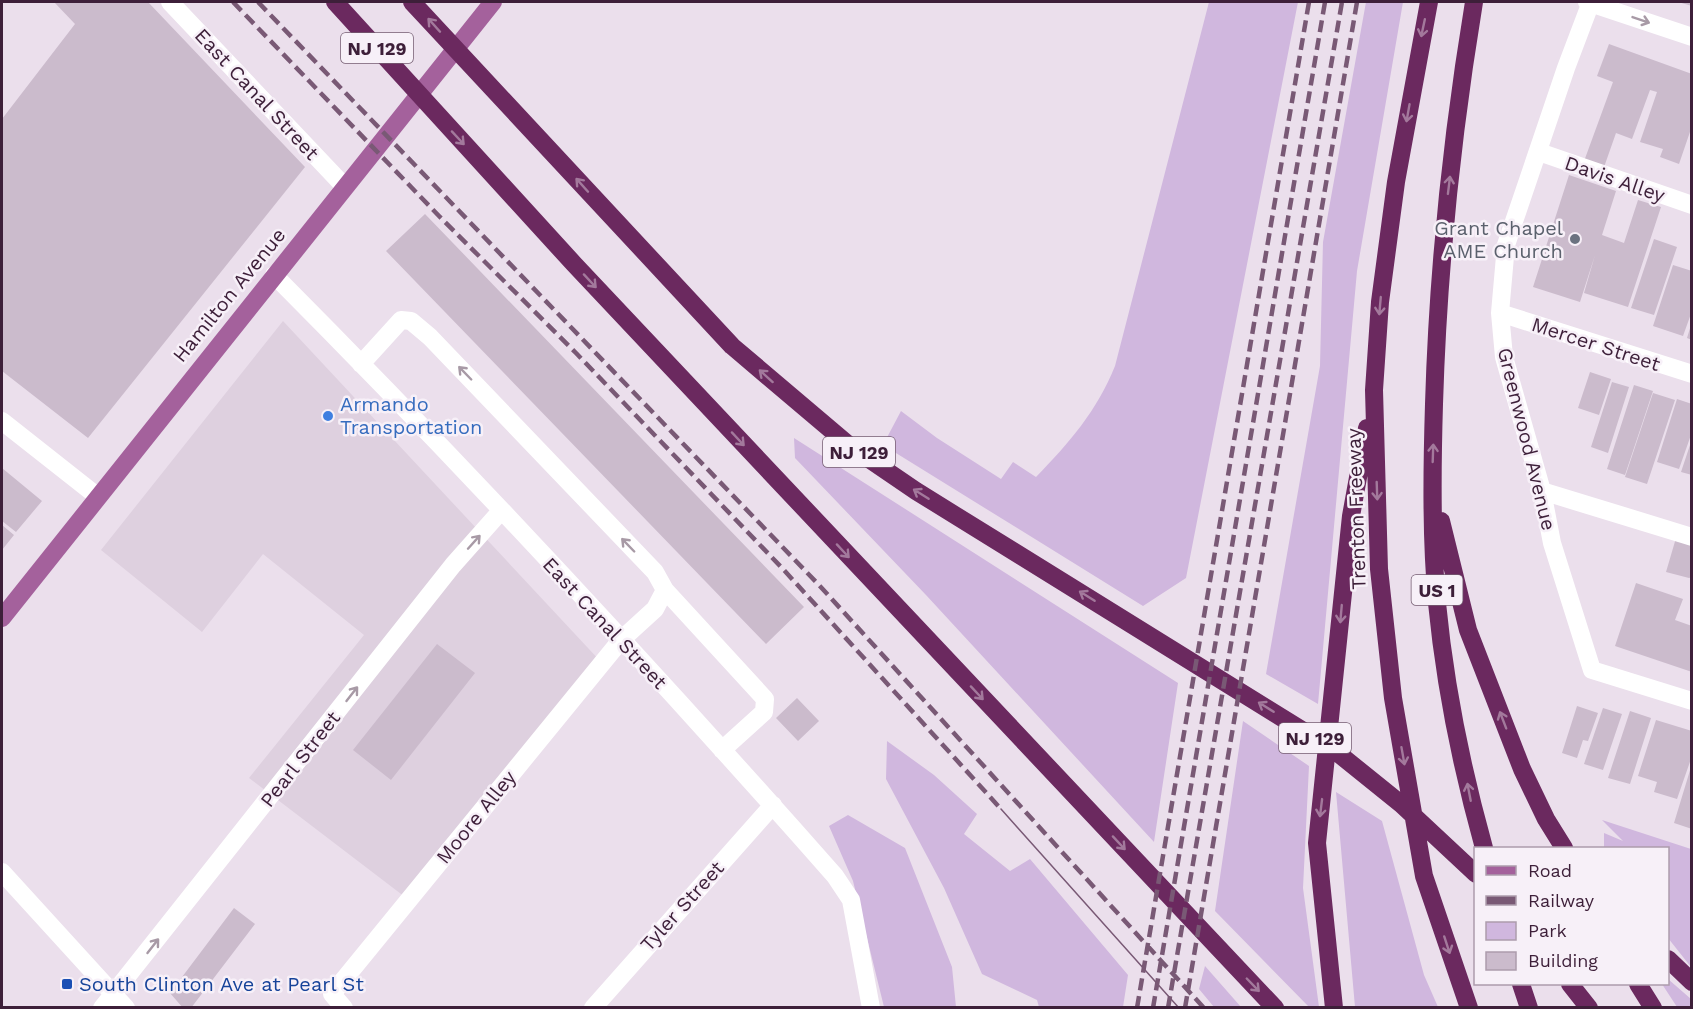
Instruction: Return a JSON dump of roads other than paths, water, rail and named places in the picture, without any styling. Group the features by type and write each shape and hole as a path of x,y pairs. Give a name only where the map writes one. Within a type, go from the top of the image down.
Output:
{"highway":[{"name":"NJ 129","path":"335,2 794,500 1275,1008"},
{"name":"NJ 129","path":"412,2 686,298 732,346 789,397 850,446 916,491 1334,750 1401,804 1474,872"},
{"name":"Trenton Freeway","path":"1429,2 1396,182 1380,302 1374,390 1379,570 1393,698 1424,876 1469,1008"},
{"name":"US 1","path":"1474,2 1460,87 1445,220 1436,327 1432,483 1437,604 1451,704 1471,802 1483,847"},
{"path":"1334,1008 1317,843 1351,516 1374,390"},
{"path":"1432,483 1468,630 1522,769 1546,819 1564,847"},
{"path":"1669,960 1692,982"},
{"path":"1521,985 1529,1008"},
{"path":"1571,985 1589,1008"},
{"path":"1639,985 1653,1008"}],"main road":[{"name":"Hamilton Avenue","path":"2,618 493,2"}],"street":[{"name":"East Canal Street","path":"170,2 345,187"},
{"path":"1590,2 1692,37"},
{"name":"Greenwood Avenue","path":"1590,2 1506,245 1500,313 1504,357 1542,491 1552,543 1592,670 1692,701"},
{"name":"Davis Alley","path":"1539,152 1692,205"},
{"name":"East Canal Street","path":"274,275 621,640 835,876 851,900 872,1008"},
{"name":"Mercer Street","path":"1500,313 1692,374"},
{"path":"361,364 401,320 411,321 430,337 655,572 665,590 765,699 764,712 722,750"},
{"path":"2,421 97,496"},
{"path":"1542,491 1692,537"},
{"name":"Pearl Street","path":"108,1001 453,565 500,512"},
{"name":"Moore Alley","path":"338,1001 621,640 655,609 665,590"},
{"name":"Tyler Street","path":"592,1008 773,806"},
{"path":"2,872 108,1001 126,1008"}],"tram line":[{"path":"1001,809 1179,1008"}],"railway":[{"path":"233,2 439,216 576,353 783,569 1001,809"},
{"path":"258,2 819,585 1204,1008"},
{"path":"1137,1008 1309,2"},
{"path":"1153,1008 1325,2"},
{"path":"1168,1008 1342,2"},
{"path":"1185,1008 1357,2"}],"place":[{"name":"Grant Chapel AME Church","path":"1575,239"},
{"name":"Armando Transportation","path":"328,416"},
{"name":"South Clinton Ave at Pearl St","path":"67,984"}]}
